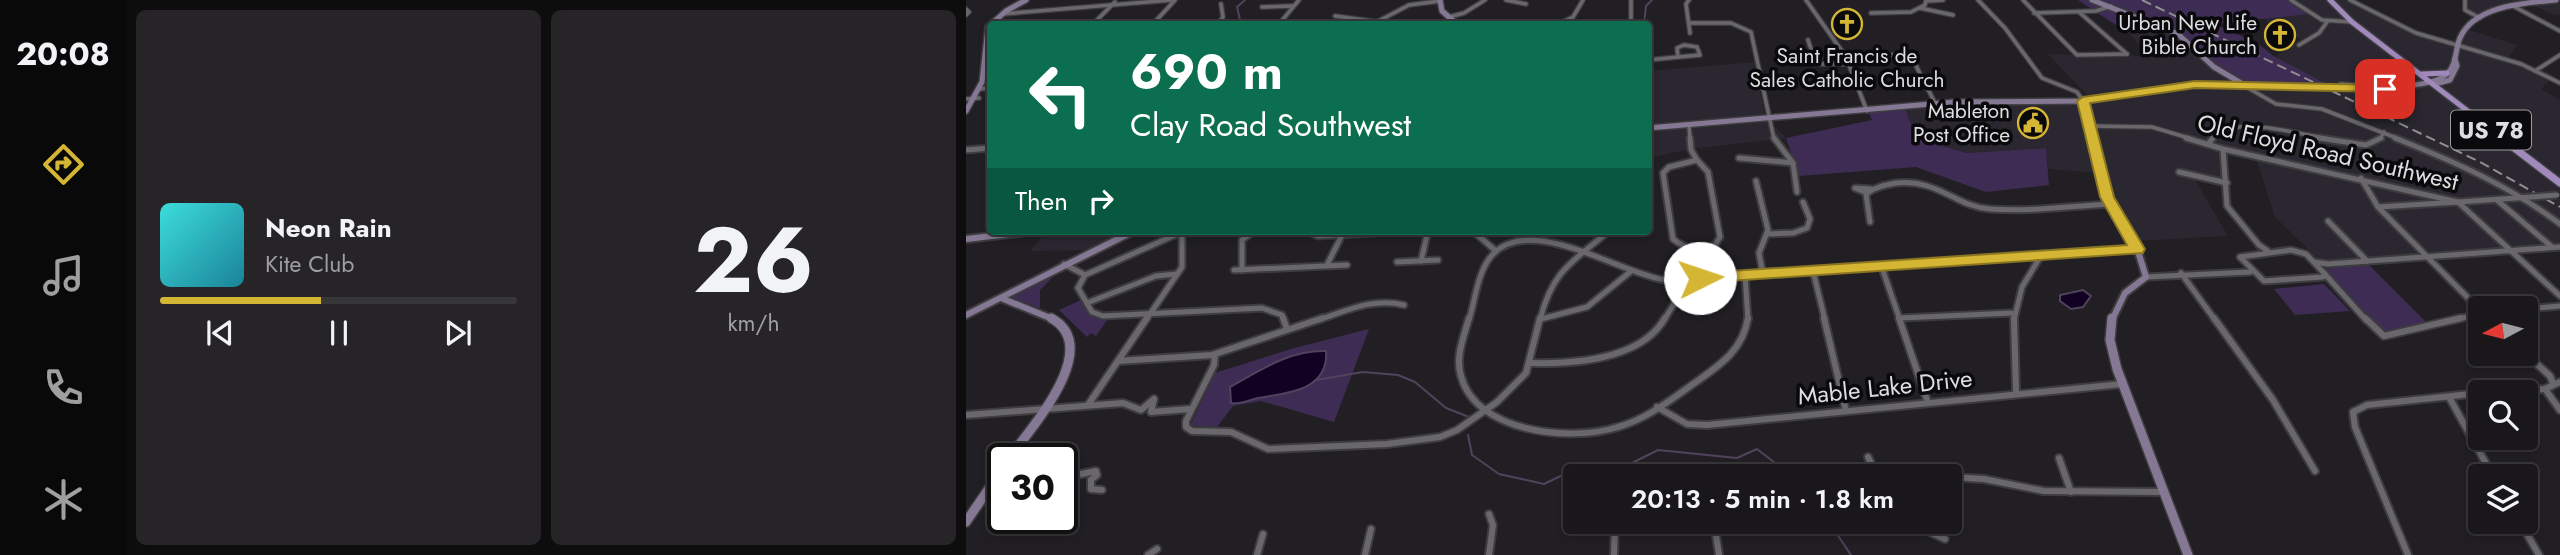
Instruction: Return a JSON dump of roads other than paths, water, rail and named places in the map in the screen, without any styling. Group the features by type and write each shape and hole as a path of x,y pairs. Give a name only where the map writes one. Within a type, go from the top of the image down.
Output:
{"main road":[{"path":"994,21 1026,0"},
{"path":"2092,0 2178,34 2214,67 2239,83"},
{"name":"US 78","path":"2330,0 2352,22 2560,183"},
{"path":"2430,83 2447,74 2455,59 2463,32 2480,18 2513,6 2556,0"},
{"path":"1440,1 1442,11 1454,21"},
{"path":"966,111 979,98 987,57"},
{"path":"1652,127 1974,101 2083,99 2185,85 2239,83 2343,87 2430,83 2450,80 2457,66 2455,59"},
{"path":"2415,72 2431,76 2447,74"},
{"path":"1866,109 1934,101 2083,99"},
{"path":"2083,99 2110,204 2137,249 2146,277 2121,297 2111,319 2111,346 2122,384 2188,555"},
{"path":"1652,127 1767,118"},
{"path":"966,239 1000,235"},
{"path":"1098,247 1118,235"},
{"path":"966,315 1125,235"},
{"path":"1001,298 1051,318 1071,332 1075,341 1069,367 1019,443"},
{"path":"966,522 987,496"}],"street":[{"path":"1002,14 1115,2 1174,0"},
{"path":"1156,21 1174,0"},
{"path":"1281,21 1299,0"},
{"path":"1404,0 1409,5"},
{"path":"1449,17 1464,13 1485,0"},
{"path":"1506,0 1526,4"},
{"path":"1564,21 1573,17 1583,0"},
{"path":"1630,0 1631,21"},
{"path":"1689,0 1686,4 1690,33"},
{"path":"1806,0 1846,57 1866,109"},
{"path":"1871,13 1911,12 1920,8 1926,0 1943,0"},
{"path":"1978,0 2005,28 2042,78 2073,89 2083,99"},
{"path":"2023,0 2077,55 2127,54 2079,12"},
{"path":"2291,0 2327,22 2352,22"},
{"path":"2350,0 2416,33 2535,71 2560,83"},
{"path":"2464,0 2465,10 2480,18"},
{"path":"1381,21 1409,5 1440,1"},
{"path":"1096,21 1115,2"},
{"path":"1220,21 1223,17 1221,4"},
{"path":"1262,8 1292,6"},
{"path":"2034,13 2079,12 2111,6"},
{"path":"2513,6 2560,31"},
{"path":"1920,8 1953,15"},
{"path":"966,9 969,12 966,15"},
{"path":"1335,16 1372,21"},
{"path":"1689,23 1739,24 1747,20"},
{"path":"2298,45 2319,33 2327,22"},
{"path":"1739,24 1751,32 1767,118 1776,144 1793,163 1797,192"},
{"path":"1808,40 1816,64"},
{"path":"1652,60 1678,59 1698,57 1700,55 1697,47 1684,45 1676,48 1678,59"},
{"path":"1846,57 1910,54 1934,101"},
{"path":"2535,71 2560,55"},
{"path":"1811,68 1816,64 1849,64"},
{"path":"2239,83 2276,104 2317,107 2457,163 2529,197 2560,224"},
{"path":"981,89 987,88"},
{"path":"966,99 979,98"},
{"path":"1689,125 1691,149 1708,172 1720,237 1709,247 1696,249 1683,247 1672,239 1663,173 1669,167 1697,160"},
{"path":"2208,144 2219,130 2238,125 2362,145 2379,141 2384,132"},
{"name":"Old Floyd Road Southwest","path":"2089,126 2144,126 2224,149 2458,202 2558,195"},
{"path":"966,149 987,148"},
{"path":"2224,149 2221,157 2230,213 2259,245 2270,251"},
{"path":"1739,158 1793,163"},
{"path":"2179,172 2227,183"},
{"path":"2361,178 2378,207 2468,299"},
{"path":"1756,181 1768,234 1759,253 1763,274"},
{"path":"1870,222 1869,191 1922,181 1970,205 1989,209 2110,204"},
{"path":"2497,200 2552,247"},
{"path":"1768,234 1793,233 1807,228 1810,219 1803,202"},
{"path":"2378,207 2458,202 2560,296"},
{"path":"2329,221 2367,261"},
{"path":"1174,235 1084,275 1078,287 1092,313 1100,316 1262,309 1282,315 1287,329"},
{"path":"1088,405 1182,267 1183,235"},
{"path":"1242,270 1242,240 1249,235"},
{"path":"1327,265 1342,235"},
{"path":"1421,261 1427,235"},
{"path":"1478,235 1496,251"},
{"path":"1215,354 1214,365 1190,409 1186,421 1188,430 1231,432 1268,449 1350,447 1424,440 1457,430 1488,409 1520,381 1530,363 1545,297 1556,278 1605,235"},
{"path":"1745,275 1748,323 1738,348 1709,373 1657,407 1618,427 1580,435 1534,430 1500,419 1464,385 1460,369 1484,264 1496,251 1535,240 1558,243 1655,280 2137,249"},
{"path":"2259,245 2259,253"},
{"path":"2314,262 2328,264 2560,247"},
{"path":"2244,267 2242,255 2299,251 2314,262 2377,332 2384,336 2468,315"},
{"path":"2016,391 2012,313 2014,299 2027,272 2042,254"},
{"path":"1398,262 1438,260"},
{"path":"1064,264 1084,275"},
{"path":"2322,270 2328,264"},
{"path":"1234,270 1347,265"},
{"path":"1881,265 1928,403"},
{"path":"2146,277 2244,267 2268,282 2316,279 2323,277 2322,270"},
{"path":"1813,271 1846,411"},
{"path":"1541,318 1587,307 1630,272"},
{"path":"2181,273 2273,400 2315,471"},
{"path":"1087,303 1156,276 1177,274"},
{"path":"2316,279 2336,286"},
{"path":"1530,363 1584,363 1642,340 1657,328 1674,308 1678,280"},
{"path":"1118,361 1215,354 1373,303 1405,305"},
{"path":"2538,308 2560,306"},
{"path":"1900,318 2012,313"},
{"path":"2538,365 2556,382 2545,389 2538,389"},
{"name":"Mable Lake Drive","path":"1657,407 1677,419 1698,425 1928,403 2016,391 2122,384"},
{"path":"2545,389 2560,410"},
{"path":"2408,555 2355,427 2355,408 2468,395"},
{"path":"2449,397 2487,464"},
{"path":"966,415 1122,403 1141,410 1154,398 1152,412 1190,409"},
{"path":"1868,457 1871,464"},
{"path":"2059,458 2071,492"},
{"path":"1078,477 1082,477 1083,481 1091,480 1091,489 1102,490"},
{"path":"1962,478 1984,479 2019,489 2164,492"},
{"path":"1489,514 1493,525 1489,555"},
{"path":"1364,555 1371,529"},
{"path":"1257,555 1263,534"},
{"path":"1614,555 1615,534"},
{"path":"1716,534 1719,555"},
{"path":"1934,534 1945,539"},
{"path":"2526,534 2539,555"},
{"path":"1148,555 1157,549"}],"waterway":[{"path":"1240,21 1237,7 1245,0"},
{"path":"1644,21 1646,6 1652,0"},
{"path":"1316,380 1363,372 1398,375 1415,382 1446,408 1469,417"},
{"path":"1468,435 1472,455 1499,474 1544,484 1563,475"},
{"path":"1630,464 1658,450 1737,458 1757,449 1776,464"},
{"path":"1837,534 1851,555"}],"railway":[{"path":"2142,0 2480,162 2560,207"}],"place":[{"name":"Saint Francis de Sales Catholic Church","path":"1847,24"},
{"name":"Urban New Life Bible Church","path":"2280,35"},
{"name":"Mableton Post Office","path":"2033,123"}]}
